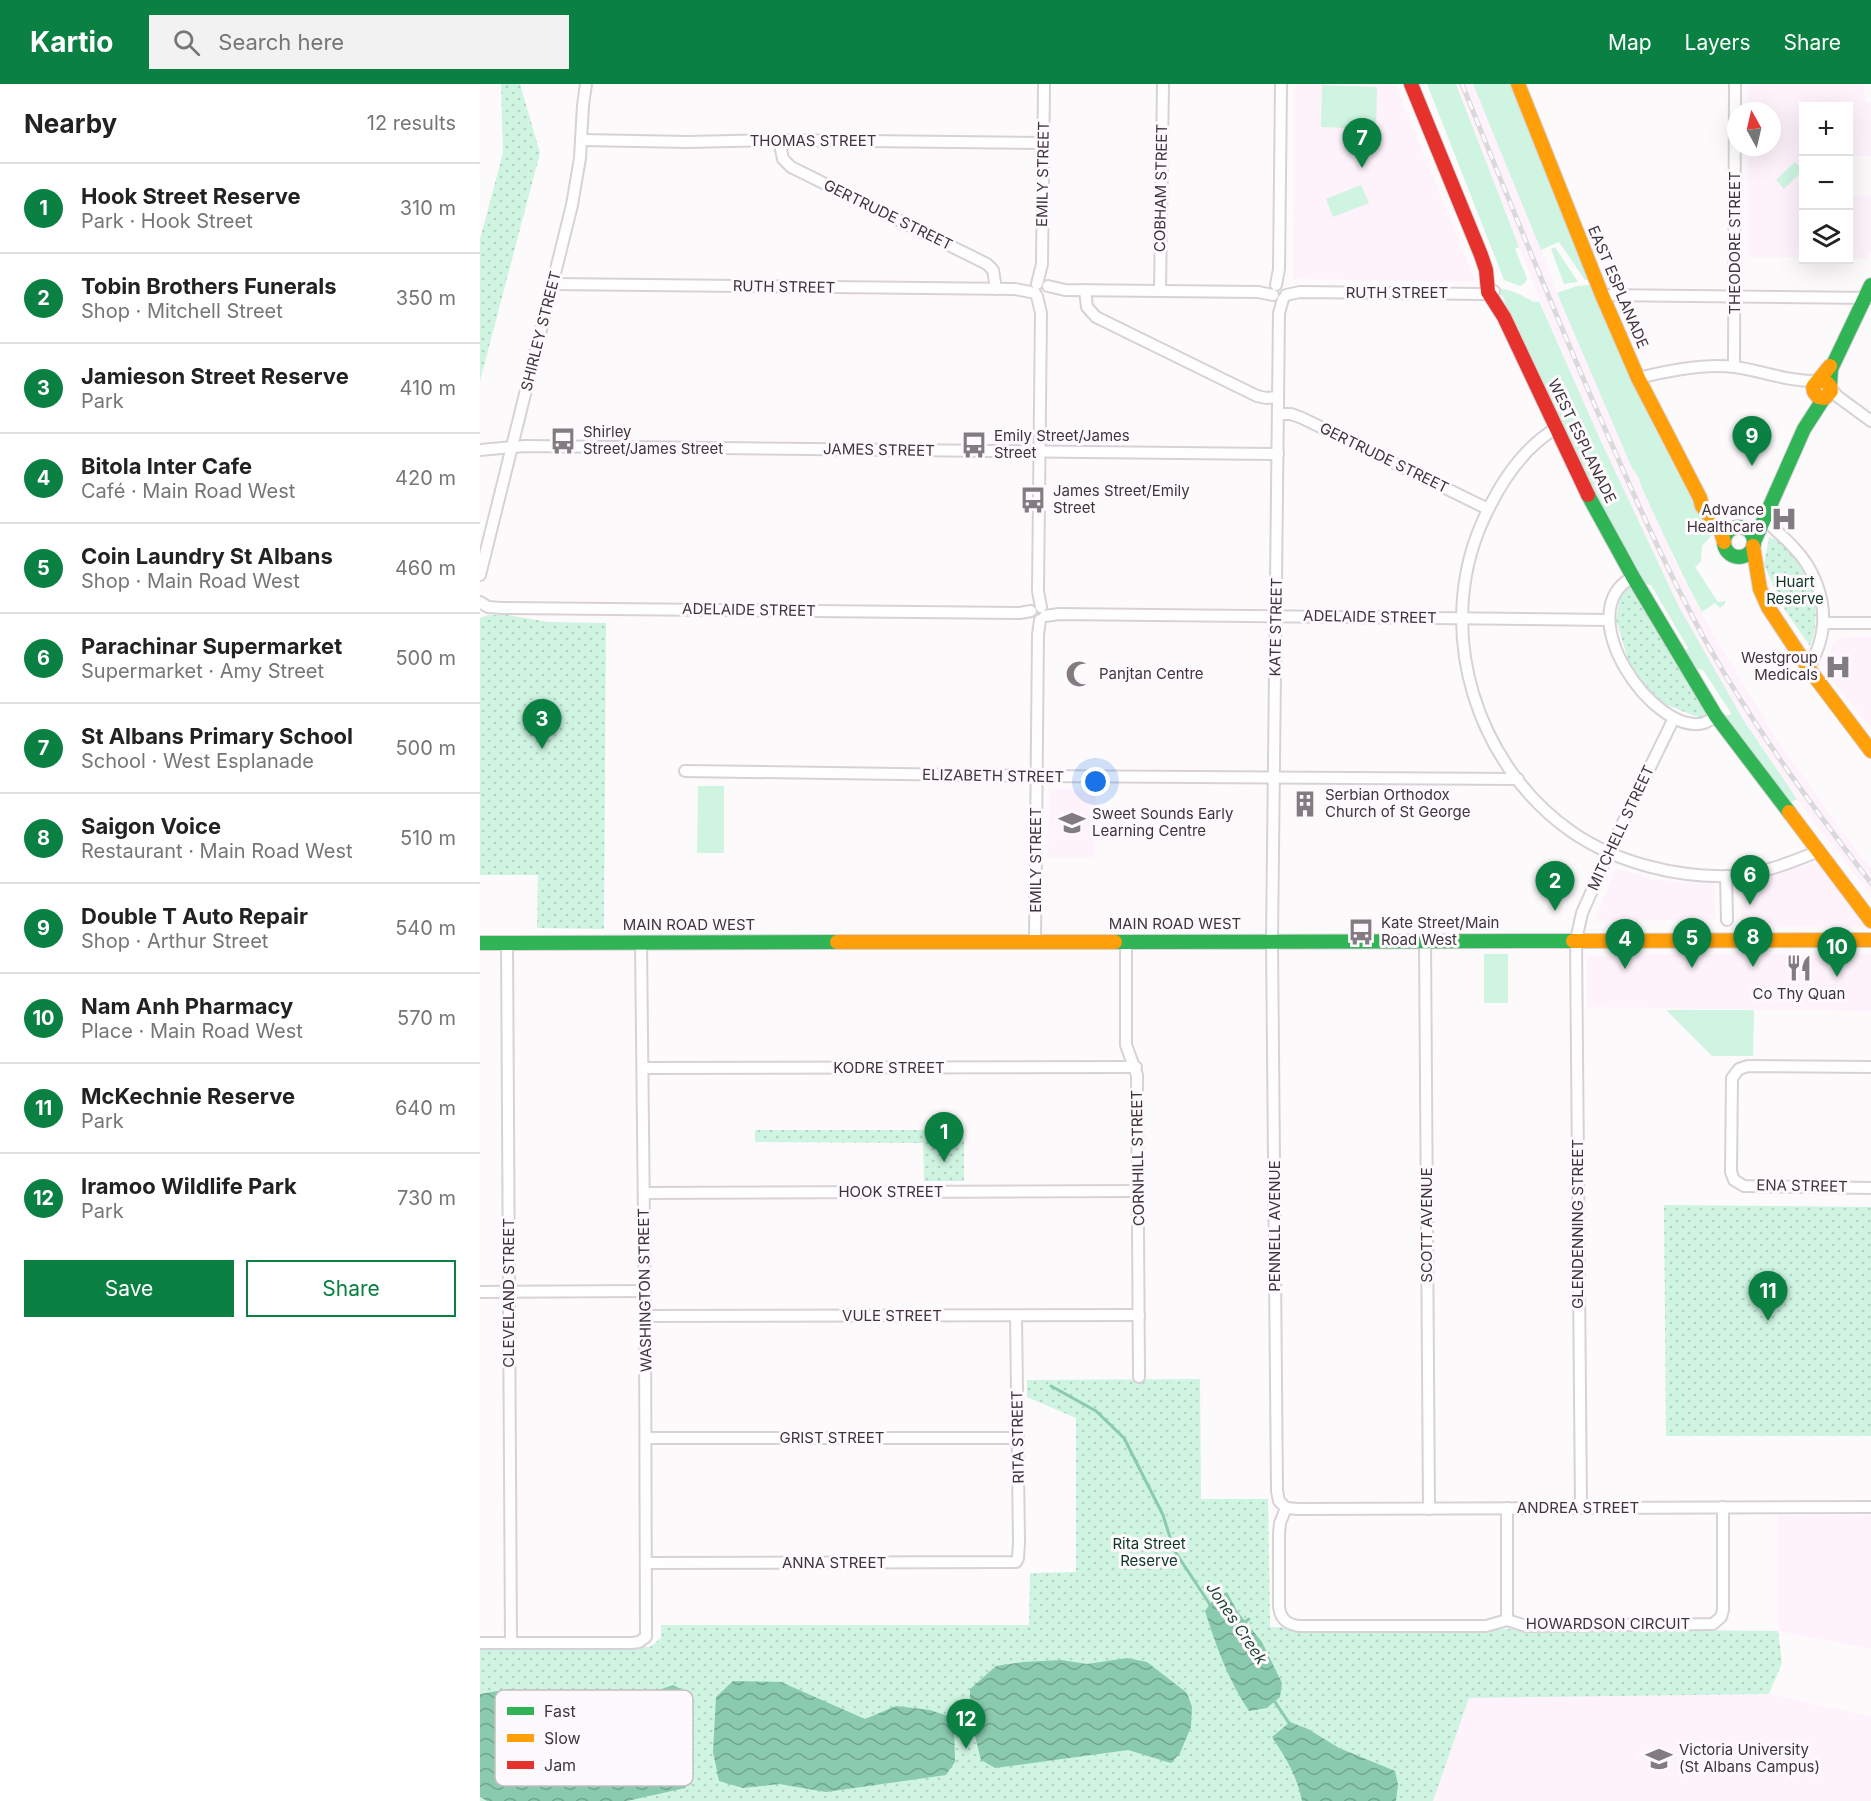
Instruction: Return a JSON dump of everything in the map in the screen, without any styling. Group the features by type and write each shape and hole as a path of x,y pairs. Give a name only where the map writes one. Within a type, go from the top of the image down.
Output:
{"street":[{"name":"SHIRLEY STREET","path":"480,575 572,205 582,140 586,84"},
{"name":"EMILY STREET","path":"1035,941 1038,635 1036,613 1041,451 1044,84"},
{"name":"COBHAM STREET","path":"1160,291 1163,84"},
{"name":"KATE STREET","path":"1272,941 1281,84"},
{"name":"WEST ESPLANADE","path":"1411,84 1486,270 1493,280 1491,292 1503,304 1504,316 1555,429 1633,577 1716,716 1871,921"},
{"name":"EAST ESPLANADE","path":"1518,84 1602,295 1638,378 1700,498 1702,507 1720,529 1724,542"},
{"name":"THEODORE STREET","path":"1734,367 1735,84"},
{"name":"THOMAS STREET","path":"582,140 1043,143"},
{"name":"GERTRUDE STREET","path":"779,140 783,159 791,167 987,264 993,270 996,289"},
{"name":"RUTH STREET","path":"552,284 1258,292 1491,292"},
{"path":"1736,557 1744,556 1751,550 1831,369 1868,298 1871,285"},
{"path":"1085,290 1087,308 1093,315 1257,396 1278,397"},
{"path":"1602,295 1868,298"},
{"path":"1638,378 1663,371 1734,367 1790,379 1822,389 1837,396 1871,421"},
{"name":"GERTRUDE STREET","path":"1278,414 1291,414 1302,418 1488,509"},
{"path":"1555,429 1539,440 1501,485 1488,509 1468,564 1462,618 1466,667 1476,706 1496,749 1534,799 1562,824 1609,852 1649,867 1735,876 1781,866 1819,851"},
{"name":"JAMES STREET","path":"480,450 549,446 1278,454"},
{"path":"1756,573 1726,550 1724,542 1727,533 1754,518 1773,496"},
{"name":"EAST ESPLANADE","path":"1700,498 1738,528"},
{"path":"1738,528 1758,534 1771,527 1795,548 1814,576 1824,623 1818,650 1809,669"},
{"path":"1758,534 1756,573 1768,607 1809,669 1871,751"},
{"path":"1633,577 1613,594 1609,620 1612,643 1617,656 1630,676 1653,703 1674,718 1704,723 1716,716"},
{"name":"ADELAIDE STREET","path":"480,602 488,608 1609,620"},
{"path":"1824,623 1871,623"},
{"name":"MITCHELL STREET","path":"1576,940 1582,914 1609,852 1674,718"},
{"name":"ELIZABETH STREET","path":"685,771 1036,777 1518,779"},
{"path":"1726,876 1727,920"},
{"name":"GLENDENNING STREET","path":"1576,940 1581,1508"},
{"name":"MAIN ROAD WEST","path":"480,943 1871,940"},
{"name":"CORNHILL STREET","path":"1126,941 1126,1045 1136,1067 1137,1075 1139,1377"},
{"name":"PENNELL AVENUE","path":"1272,941 1277,1491 1279,1501 1286,1508"},
{"name":"SCOTT AVENUE","path":"1425,941 1429,1509"},
{"name":"CLEVELAND STREET","path":"507,942 511,1643"},
{"name":"WASHINGTON STREET","path":"511,1643 632,1643 639,1642 646,1637 641,942"},
{"name":"ENA STREET","path":"1871,1067 1748,1066 1738,1070 1732,1078 1731,1172 1734,1180 1744,1185 1871,1188"},
{"name":"KODRE STREET","path":"643,1068 1136,1067"},
{"name":"HOOK STREET","path":"644,1193 1139,1191"},
{"path":"480,1292 644,1291"},
{"name":"VULE STREET","path":"645,1316 1139,1315"},
{"name":"RITA STREET","path":"1016,1316 1018,1558"},
{"name":"GRIST STREET","path":"646,1438 1018,1438"},
{"name":"HOWARDSON CIRCUIT","path":"1286,1508 1279,1527 1279,1607 1282,1618 1290,1624 1486,1626 1508,1620 1526,1626 1713,1624 1721,1617 1724,1610 1723,1507"},
{"name":"ANDREA STREET","path":"1286,1508 1871,1507"},
{"path":"1507,1508 1508,1620"},
{"name":"ANNA STREET","path":"647,1563 1009,1563 1016,1562 1018,1558"},
{"path":"480,1643 511,1643"}],"shaded area":[{"path":"1295,84 1395,84 1476,282 1293,279"},
{"path":"1456,84 1473,84 1532,226 1560,301 1674,559 1709,627 1774,735 1841,830 1871,868 1871,895 1772,764 1729,696 1679,607 1551,329"},
{"path":"1748,84 1864,84 1865,102 1871,102 1871,156 1853,156 1853,102 1799,102 1799,257 1748,257 1748,156 1781,156 1781,102 1748,102"},
{"path":"1853,196 1871,197 1871,251 1868,258 1853,258"},
{"path":"1844,637 1871,637 1871,728 1825,671 1833,644"},
{"name":"Sweet Sounds Early Learning Centre","path":"1049,789 1096,790 1095,857 1048,857"},
{"path":"1817,862 1867,927 1741,927 1740,881 1770,876"},
{"path":"1616,868 1654,879 1715,884 1715,920 1594,921"},
{"path":"1871,954 1871,1011 1587,1007 1587,956"},
{"path":"1871,1515 1871,1649 1778,1631 1778,1516"},
{"name":"Victoria University (St Albans Campus)","path":"1769,1694 1871,1717 1871,1801 1433,1801 1469,1698"}],"green space":[{"path":"501,84 520,84 540,153 480,381 480,239 503,153"},
{"path":"1427,84 1456,84 1519,247 1515,249 1527,278 1520,286 1504,280"},
{"path":"1473,84 1512,84 1592,280 1585,280 1559,242 1541,250"},
{"path":"1322,85 1377,87 1376,129 1321,127"},
{"path":"1795,162 1799,166 1799,174 1784,189 1776,180"},
{"path":"1361,185 1369,203 1333,217 1326,199"},
{"path":"1555,247 1578,282 1564,284 1551,249"},
{"path":"1592,285 1621,356 1655,429 1698,510 1715,532 1702,546 1701,561 1695,567 1718,602 1725,601 1720,608 1715,603 1702,612 1694,597 1639,478 1632,468 1557,293 1577,286"},
{"path":"1496,288 1511,291 1534,302 1539,301 1599,437 1679,607 1744,721 1797,799 1788,804 1723,715 1731,713 1703,670 1691,667 1679,649 1688,648 1651,585 1640,583 1610,530 1507,312 1504,298"},
{"name":"Huart Reserve","path":"1769,537 1783,544 1795,554 1811,583 1816,616 1810,646 1786,612 1764,565"},
{"path":"1631,586 1707,708 1707,714 1700,718 1657,701 1632,672 1616,620 1621,593"},
{"path":"488,615 508,615 548,622 606,623 604,929 537,928 538,875 480,875 480,618"},
{"path":"698,786 724,786 724,853 697,853"},
{"path":"1484,954 1508,954 1508,1003 1484,1003"},
{"path":"1666,1010 1754,1010 1753,1056 1712,1056"},
{"path":"755,1130 964,1130 964,1181 924,1181 923,1143 755,1142"},
{"path":"1664,1205 1871,1207 1871,1436 1666,1436"},
{"name":"Rita Street Reserve","path":"1200,1379 1201,1499 1268,1499 1270,1627 1778,1631 1782,1663 1769,1694 1469,1698 1433,1801 480,1801 480,1648 650,1647 661,1638 661,1625 1029,1625 1030,1573 1076,1572 1076,1418 1027,1397 1027,1380"}],"water":[{"path":"1227,1592 1237,1611 1262,1642 1282,1683 1280,1697 1267,1708 1249,1711 1223,1663 1205,1611 1215,1597"},
{"path":"1127,1658 1147,1662 1187,1693 1192,1707 1191,1727 1180,1753 1171,1763 1128,1750 995,1768 981,1760 970,1716 970,1689 996,1666 1061,1660 1087,1664"},
{"path":"733,1681 781,1682 865,1719 896,1706 930,1710 954,1718 955,1762 946,1775 826,1792 779,1784 743,1788 719,1781 713,1752 716,1697"},
{"path":"673,1685 683,1690 659,1690"},
{"path":"495,1692 495,1786 686,1786 685,1788 627,1801 487,1801 480,1797 480,1694"},
{"path":"1290,1722 1308,1729 1339,1748 1395,1771 1398,1784 1396,1801 1302,1801 1290,1768 1272,1737"}],"waterway":[{"name":"Jones Creek","path":"1051,1386 1096,1411 1124,1438 1163,1515 1174,1550 1211,1606"},
{"path":"1245,1622 1249,1619"},
{"name":"Jones Creek","path":"1273,1699 1291,1726"}],"railway":[{"path":"1462,84 1581,374 1676,585 1723,672 1763,734 1871,883"}],"traffic: fast":[{"path":"1830,386 1831,369 1871,285"},
{"path":"1754,542 1804,429 1824,398"},
{"path":"1588,495 1633,577 1716,716 1789,812"},
{"path":"1739,527 1745,528 1753,536 1754,542 1753,548 1745,556 1739,557 1733,556 1725,548 1724,542 1725,536 1733,528 1739,527"},
{"path":"1115,942 1573,941"},
{"path":"480,943 837,942"}],"traffic: slow":[{"path":"1518,84 1602,295 1638,378 1702,506 1720,529 1724,542"},
{"path":"1818,381 1825,381 1830,386 1831,391 1825,398 1818,397 1813,387 1830,366"},
{"path":"1753,546 1760,589 1768,607 1809,669 1871,751"},
{"path":"1789,812 1871,921"},
{"path":"1573,941 1871,940"},
{"path":"837,942 1115,942"}],"traffic: jam":[{"path":"1411,84 1481,255 1486,270 1488,292 1504,317 1588,495"}],"place":[{"name":"St Albans Primary School","path":"1362,168"},
{"name":"Shirley Street/James Street","path":"563,441"},
{"name":"Emily Street/James Street","path":"974,445"},
{"name":"Double T Auto Repair","path":"1752,466"},
{"name":"James Street/Emily Street","path":"1033,500"},
{"name":"Advance Healthcare","path":"1784,519"},
{"name":"Westgroup Medicals","path":"1838,667"},
{"name":"Panjtan Centre","path":"1079,674"},
{"name":"Jamieson Street Reserve","path":"542,749"},
{"name":"Serbian Orthodox Church of St George","path":"1305,804"},
{"name":"Sweet Sounds Early Learning Centre","path":"1072,823"},
{"name":"Parachinar Supermarket","path":"1750,905"},
{"name":"Tobin Brothers Funerals","path":"1555,911"},
{"name":"Kate Street/Main Road West","path":"1361,932"},
{"name":"Saigon Voice","path":"1753,967"},
{"name":"Coin Laundry St Albans","path":"1692,968"},
{"name":"Co Thy Quan","path":"1799,968"},
{"name":"Bitola Inter Cafe","path":"1625,969"},
{"name":"Nam Anh Pharmacy","path":"1837,977"},
{"name":"Hook Street Reserve","path":"944,1162"},
{"name":"McKechnie Reserve","path":"1768,1321"},
{"name":"Iramoo Wildlife Park","path":"966,1749"},
{"name":"Victoria University (St Albans Campus)","path":"1659,1759"}]}
